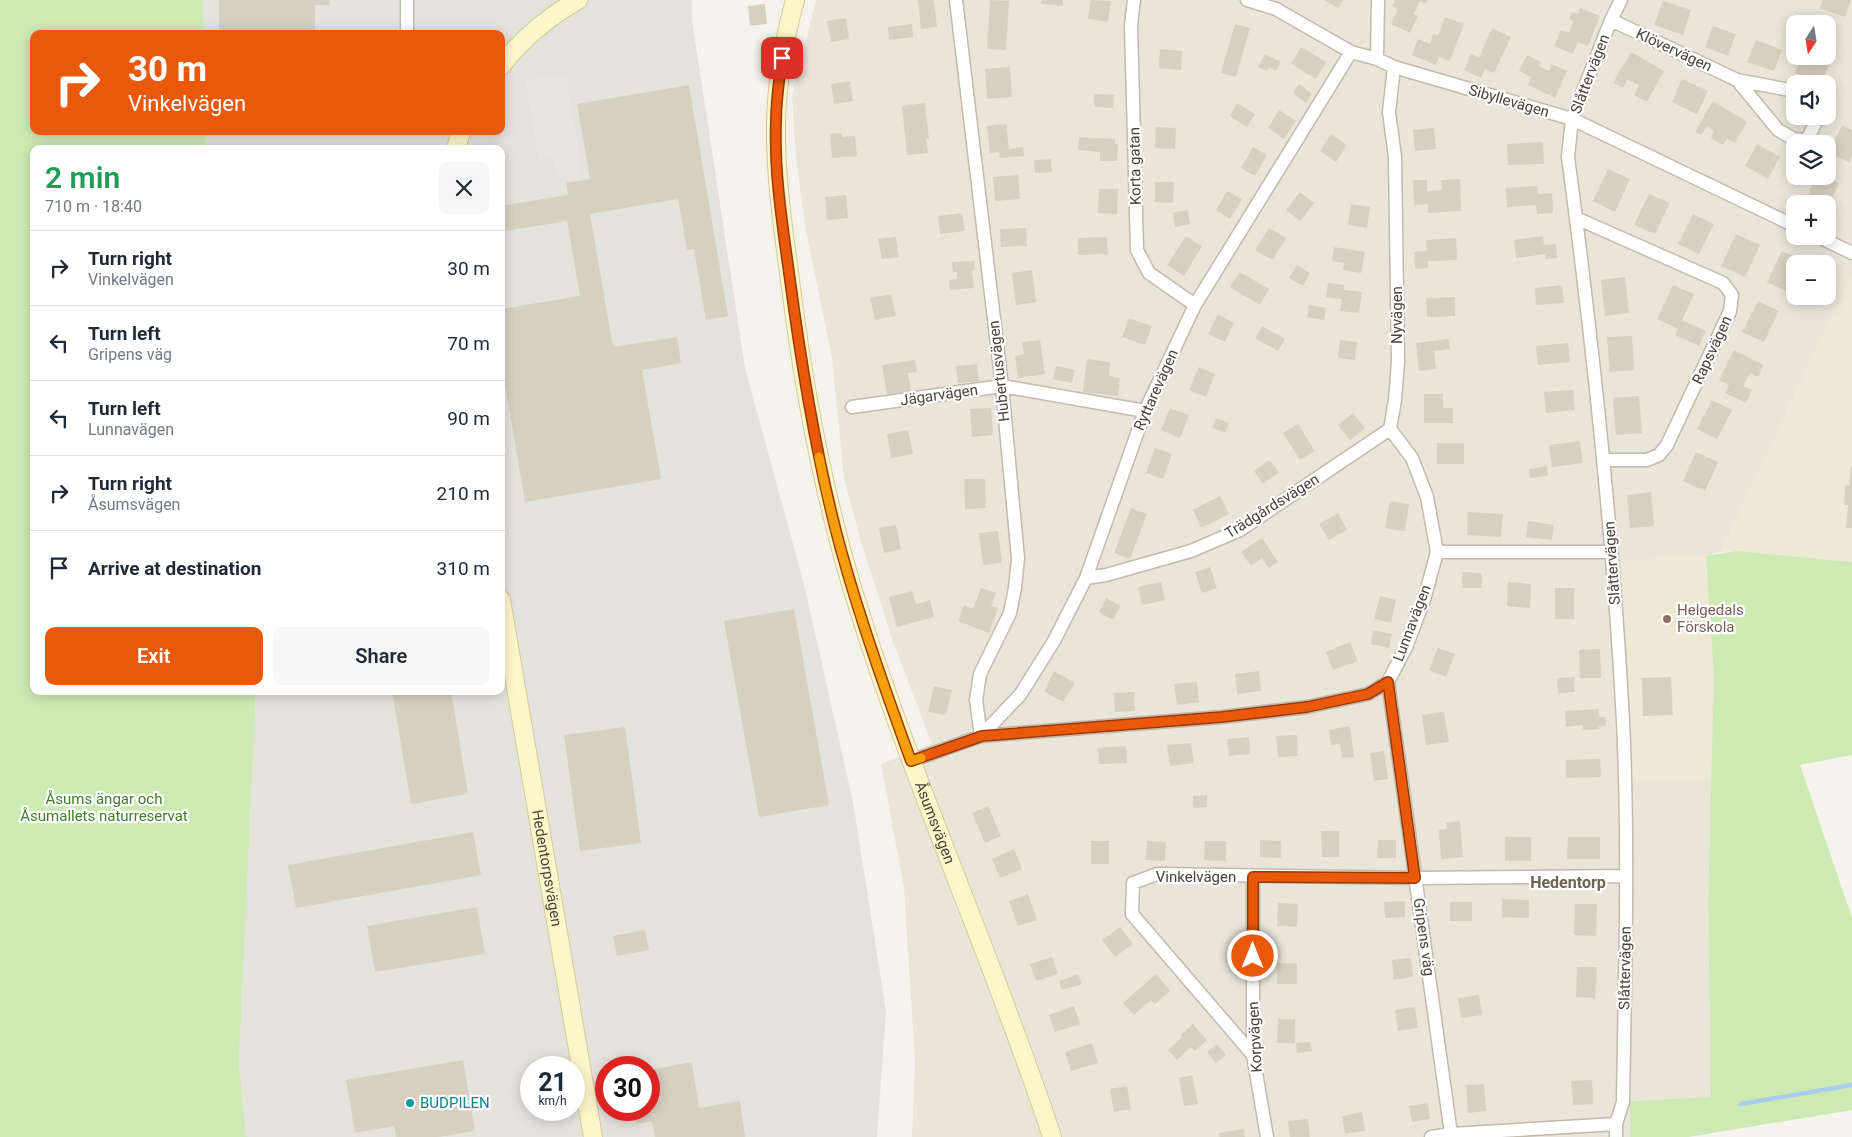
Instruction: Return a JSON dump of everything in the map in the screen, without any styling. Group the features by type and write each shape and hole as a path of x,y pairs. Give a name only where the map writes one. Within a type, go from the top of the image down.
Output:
{"street":[{"path":"407,0 407,30"},
{"path":"505,62 530,34 547,20 578,0"},
{"name":"Åsumsvägen","path":"795,0 782,58 776,122 777,168 798,338 825,486 859,612 911,761 987,957 1052,1137"},
{"name":"Hubertusvägen","path":"956,0 1002,386 1018,558 1010,613 980,674 976,700 982,736"},
{"name":"Korta gatan","path":"1134,0 1132,34 1137,250 1149,273 1195,305"},
{"name":"Sibyllevägen","path":"1246,0 1276,9 1351,52 1377,59 1394,67 1572,119 1786,222"},
{"path":"1377,59 1378,0"},
{"name":"Slåttervägen","path":"1616,1131 1622,1102 1626,876 1623,723 1604,460 1568,157 1572,119 1611,20 1621,0"},
{"name":"Klövervägen","path":"1611,20 1737,80 1786,89"},
{"name":"Ryttarevägen","path":"982,736 1020,695 1054,641 1086,578 1145,411 1195,305 1351,52"},
{"name":"Nyvägen","path":"1390,429 1395,400 1398,362 1394,157 1389,112 1394,67"},
{"name":"Klövervägen","path":"1737,80 1778,130 1794,139 1807,140 1814,125"},
{"name":"Rapsvägen","path":"1576,218 1723,283 1732,295 1730,311 1667,445 1659,455 1647,460 1604,460"},
{"path":"1836,245 1852,253"},
{"name":"Jägarvägen","path":"852,407 1002,386 1145,411"},
{"path":"1390,429 1412,458 1427,497 1437,552 1612,552"},
{"name":"Trädgårdsvägen","path":"1086,578 1106,575 1191,551 1240,530 1390,429"},
{"name":"Lunnavägen","path":"1388,682 1406,646 1424,600 1437,552"},
{"name":"Hedentorpsvägen","path":"505,623 593,1137"},
{"path":"911,761 982,736 1222,717 1307,707 1368,694 1388,682"},
{"name":"Gripens väg","path":"1388,682 1452,1134"},
{"name":"Vinkelvägen","path":"1253,1055 1132,914 1134,883 1157,874 1253,877 1415,878 1626,876"},
{"name":"Korpvägen","path":"1253,877 1253,1055 1267,1137"},
{"path":"1431,1137 1452,1134 1616,1131"}],"shaded area":[{"path":"203,0 692,0 692,20 745,368 804,584 853,802 886,1011 877,1137 246,1137 239,1062 256,695 505,695 505,145 207,145 206,135 505,135 505,30 204,30"},
{"path":"816,0 1852,0 1852,275 1721,552 1706,556 1714,678 1708,904 1711,1097 1630,1101 1630,1137 912,1137 915,1062 904,888 881,764 932,744 892,639 860,538 844,478 832,358 806,231 796,158 792,96"},
{"path":"566,74 582,174 556,177 553,157 539,159 525,80"},
{"path":"1852,275 1852,562 1737,551 1721,552"},
{"name":"Helgedals Förskola","path":"1706,556 1714,678 1712,779 1631,782 1620,560"}],"green space":[{"name":"Åsums ängar och Åsumallets naturreservat","path":"0,0 203,0 204,30 30,30 30,135 206,135 207,145 30,145 30,695 256,695 239,1062 246,1137 0,1137"},
{"path":"1737,551 1852,562 1852,755 1800,765 1852,918 1852,1110 1688,1137 1630,1137 1630,1101 1711,1097 1708,904 1714,678 1706,556"}],"building":[{"path":"219,0 330,0 330,5 315,5 315,30 219,30"},
{"path":"918,0 934,0 937,27 921,29"},
{"path":"990,0 1009,1 1006,50 987,49"},
{"path":"1042,0 1063,0 1063,6 1041,4"},
{"path":"1091,0 1111,1 1108,22 1088,19"},
{"path":"1324,0 1343,0 1338,8"},
{"path":"1395,0 1428,0 1426,4 1420,1 1414,14 1418,16 1410,33 1391,24 1398,9 1392,6"},
{"path":"1823,0 1851,0 1845,17 1820,8"},
{"path":"1663,1 1691,10 1683,35 1654,25"},
{"path":"765,4 767,24 750,26 748,6"},
{"path":"1580,8 1600,16 1588,46 1578,42 1573,54 1554,46 1561,30 1569,33 1573,21 1569,19 1572,12 1578,14"},
{"path":"1445,17 1464,24 1450,61 1439,57 1436,65 1412,55 1418,39 1430,44 1433,34 1438,36"},
{"path":"846,18 849,39 831,42 827,21"},
{"path":"912,24 913,37 889,40 888,27"},
{"path":"1235,24 1250,28 1236,77 1221,73"},
{"path":"1713,26 1736,34 1728,56 1705,47"},
{"path":"1492,28 1511,37 1494,73 1485,69 1481,78 1464,70 1471,54 1479,58"},
{"path":"1756,40 1782,50 1774,71 1747,62"},
{"path":"1301,47 1326,62 1316,79 1291,64"},
{"path":"1160,49 1182,51 1181,70 1159,68"},
{"path":"1631,52 1664,71 1647,102 1634,95 1639,85 1627,79 1623,88 1613,83"},
{"path":"1265,54 1281,62 1276,71 1269,67 1267,71 1258,67"},
{"path":"1527,55 1541,62 1539,66 1549,71 1552,64 1567,71 1555,98 1528,85 1531,77 1519,71"},
{"path":"1798,65 1829,65 1824,75 1800,75 1795,73"},
{"path":"1010,67 1012,97 987,99 985,69"},
{"path":"1682,79 1708,91 1697,114 1672,102"},
{"path":"850,81 853,101 834,104 831,84"},
{"path":"1299,84 1312,94 1306,103 1293,93"},
{"path":"689,85 728,316 706,320 694,249 687,250 678,199 590,214 613,347 677,337 681,363 642,370 661,479 525,502 505,384 505,308 580,296 567,221 505,231 505,205 568,195 566,183 590,179 577,104"},
{"path":"1094,94 1114,95 1113,108 1094,107"},
{"path":"1713,101 1747,122 1735,143 1727,139 1723,145 1711,138 1714,131 1707,126 1701,135 1695,132"},
{"path":"925,103 929,139 926,139 928,153 907,155 902,106"},
{"path":"1237,103 1255,114 1247,127 1230,116"},
{"path":"1279,110 1296,121 1284,139 1268,128"},
{"path":"1006,124 1009,149 1023,147 1024,156 1000,158 999,152 990,153 987,126"},
{"path":"1842,125 1852,130 1852,155 1849,162 1836,156 1836,137"},
{"path":"1156,127 1176,128 1175,149 1155,148"},
{"path":"1434,128 1436,149 1415,151 1413,130"},
{"path":"842,133 842,137 855,136 857,156 832,158 830,134"},
{"path":"1331,134 1347,145 1336,162 1320,151"},
{"path":"1079,137 1115,139 1115,144 1118,144 1117,161 1100,161 1100,152 1078,150"},
{"path":"1543,142 1544,164 1508,165 1507,144"},
{"path":"1757,144 1780,157 1768,179 1745,166"},
{"path":"1253,147 1267,155 1255,176 1241,168"},
{"path":"1051,159 1052,172 1035,173 1034,160"},
{"path":"1608,169 1630,179 1615,212 1593,201"},
{"path":"1018,175 1020,199 995,201 993,177"},
{"path":"1460,179 1461,211 1428,213 1428,204 1414,205 1413,180 1427,180 1427,191 1442,190 1441,180"},
{"path":"1155,182 1174,182 1173,203 1155,202"},
{"path":"1836,182 1839,183 1834,195 1808,195 1813,185 1836,185"},
{"path":"1537,186 1538,194 1552,193 1553,213 1537,214 1536,205 1507,207 1506,188"},
{"path":"1099,189 1118,189 1117,214 1098,213"},
{"path":"1227,191 1242,199 1230,219 1216,210"},
{"path":"1300,192 1314,203 1300,221 1286,210"},
{"path":"1649,194 1670,203 1655,234 1634,225"},
{"path":"846,195 848,218 827,220 825,197"},
{"path":"1351,204 1370,207 1367,228 1348,225"},
{"path":"1188,210 1190,224 1175,227 1173,213"},
{"path":"962,213 965,231 940,234 938,216"},
{"path":"1693,214 1714,224 1699,254 1678,244"},
{"path":"1026,228 1027,246 1001,247 1000,229"},
{"path":"1269,228 1286,238 1273,260 1255,250"},
{"path":"1736,234 1760,245 1745,277 1721,266"},
{"path":"1186,236 1202,246 1184,276 1167,265"},
{"path":"1543,236 1544,245 1556,244 1557,258 1546,259 1545,254 1516,258 1514,240"},
{"path":"896,237 899,257 882,259 878,239"},
{"path":"1107,237 1108,254 1078,255 1078,238"},
{"path":"1456,238 1457,260 1428,261 1428,268 1415,269 1414,252 1427,251 1426,240"},
{"path":"1334,247 1365,252 1361,273 1343,270 1344,263 1332,261"},
{"path":"1782,251 1790,255 1786,255 1786,292 1767,282"},
{"path":"974,261 975,270 972,271 974,288 950,290 949,280 957,279 957,272 953,272 952,262"},
{"path":"1297,265 1310,273 1303,286 1289,278"},
{"path":"1032,270 1036,302 1016,305 1012,273"},
{"path":"1240,272 1269,289 1260,305 1230,287"},
{"path":"1625,277 1629,313 1605,316 1601,280"},
{"path":"1328,283 1344,285 1344,290 1362,292 1359,313 1340,311 1342,299 1326,297"},
{"path":"1562,285 1564,303 1536,305 1535,288"},
{"path":"1673,285 1694,294 1682,320 1706,331 1699,346 1675,335 1678,329 1657,319"},
{"path":"891,294 896,316 875,320 870,298"},
{"path":"1455,297 1455,316 1427,317 1426,298"},
{"path":"1758,301 1779,311 1764,342 1742,332"},
{"path":"1309,305 1326,308 1324,320 1307,317"},
{"path":"1218,314 1234,323 1225,342 1208,334"},
{"path":"1129,318 1152,326 1145,345 1122,337"},
{"path":"1262,326 1285,339 1278,351 1255,338"},
{"path":"1632,336 1634,370 1610,372 1607,337"},
{"path":"1449,339 1450,349 1434,351 1436,369 1419,371 1416,343"},
{"path":"1040,340 1045,374 1018,378 1015,356 1024,354 1022,342"},
{"path":"1340,340 1357,342 1355,360 1338,358"},
{"path":"1568,343 1570,362 1538,365 1536,346"},
{"path":"1734,350 1764,365 1758,377 1750,373 1743,386 1752,390 1746,403 1725,393 1729,385 1719,380"},
{"path":"1087,359 1110,362 1109,376 1120,378 1118,396 1083,392"},
{"path":"915,360 917,372 908,373 911,391 887,394 882,365"},
{"path":"977,364 979,381 958,383 956,366"},
{"path":"1056,366 1075,370 1072,383 1053,379"},
{"path":"1199,367 1215,374 1206,397 1189,390"},
{"path":"1573,390 1575,410 1546,413 1544,392"},
{"path":"1424,394 1443,394 1443,408 1453,408 1453,423 1424,423"},
{"path":"1639,396 1642,433 1616,435 1613,398"},
{"path":"1712,400 1732,410 1717,439 1697,429"},
{"path":"991,408 993,435 972,437 970,409"},
{"path":"1170,408 1189,415 1180,438 1161,430"},
{"path":"1353,413 1365,428 1350,440 1338,425"},
{"path":"1216,418 1229,423 1225,433 1212,428"},
{"path":"1298,424 1315,451 1300,460 1283,433"},
{"path":"908,430 913,454 891,458 887,434"},
{"path":"1580,441 1583,463 1552,467 1549,445"},
{"path":"1437,443 1464,443 1464,464 1437,464"},
{"path":"1155,448 1172,454 1163,479 1146,473"},
{"path":"1696,452 1718,462 1705,491 1683,481"},
{"path":"1269,460 1279,472 1263,484 1254,471"},
{"path":"1547,466 1548,476 1530,478 1529,469"},
{"path":"1851,466 1852,528 1846,528 1848,505 1844,505 1845,485 1849,486"},
{"path":"964,479 985,479 986,508 965,509"},
{"path":"1651,492 1654,526 1630,528 1627,495"},
{"path":"1220,496 1229,514 1201,528 1193,510"},
{"path":"1390,501 1409,504 1405,531 1385,528"},
{"path":"1131,508 1147,514 1130,559 1114,553"},
{"path":"1468,512 1503,514 1501,537 1467,535"},
{"path":"1338,513 1347,530 1329,540 1319,524"},
{"path":"1528,521 1554,525 1552,540 1526,537"},
{"path":"896,525 901,549 884,553 879,528"},
{"path":"998,531 1002,563 983,565 979,533"},
{"path":"1262,538 1278,562 1269,568 1262,558 1251,566 1241,552"},
{"path":"1210,567 1217,588 1202,593 1195,572"},
{"path":"1462,572 1482,573 1482,588 1462,588"},
{"path":"1161,582 1165,600 1142,605 1138,587"},
{"path":"1508,582 1531,584 1530,608 1507,606"},
{"path":"981,588 996,593 991,606 998,608 989,633 958,621 964,605 973,609"},
{"path":"1555,588 1574,588 1574,619 1555,619"},
{"path":"912,591 916,604 930,600 934,617 897,627 889,597"},
{"path":"1380,596 1396,600 1391,623 1374,619"},
{"path":"1106,598 1121,606 1113,620 1099,612"},
{"path":"794,609 829,805 759,817 724,621"},
{"path":"1373,630 1392,634 1389,648 1371,644"},
{"path":"1350,642 1358,661 1333,670 1326,652"},
{"path":"1438,648 1455,654 1446,677 1429,670"},
{"path":"1600,649 1601,678 1580,678 1579,650"},
{"path":"1054,671 1075,683 1063,702 1044,691"},
{"path":"1259,671 1261,691 1237,694 1235,674"},
{"path":"1574,677 1575,692 1558,693 1557,678"},
{"path":"1671,677 1673,715 1643,716 1642,678"},
{"path":"1197,682 1199,702 1177,705 1174,684"},
{"path":"934,686 952,690 946,715 928,712"},
{"path":"1134,692 1135,711 1115,712 1114,693"},
{"path":"393,695 452,695 468,794 411,804"},
{"path":"1598,709 1599,717 1605,717 1606,726 1599,726 1599,729 1583,730 1583,725 1566,727 1565,711"},
{"path":"1444,712 1449,742 1426,745 1422,715"},
{"path":"1350,726 1354,757 1342,758 1340,744 1331,745 1329,730"},
{"path":"625,727 641,843 580,851 564,735"},
{"path":"1297,735 1298,756 1278,757 1276,736"},
{"path":"1249,737 1250,754 1229,756 1227,739"},
{"path":"1191,743 1194,763 1170,766 1167,745"},
{"path":"1126,746 1127,763 1099,764 1098,748"},
{"path":"1384,751 1388,779 1374,781 1370,753"},
{"path":"1600,759 1601,777 1566,778 1566,760"},
{"path":"1207,795 1207,807 1193,808 1193,796"},
{"path":"988,806 1001,836 985,843 972,813"},
{"path":"1460,821 1463,857 1441,859 1439,830 1447,829 1446,823"},
{"path":"1321,831 1339,831 1339,857 1322,857"},
{"path":"473,832 481,875 296,908 288,865"},
{"path":"1505,837 1531,837 1531,861 1505,861"},
{"path":"1568,837 1600,837 1600,859 1567,859"},
{"path":"1260,840 1281,841 1281,858 1260,857"},
{"path":"1378,840 1396,840 1396,858 1377,858"},
{"path":"1091,841 1109,841 1109,864 1091,864"},
{"path":"1147,841 1166,842 1165,861 1146,860"},
{"path":"1205,841 1226,841 1226,861 1204,860"},
{"path":"1014,849 1022,869 1000,878 992,859"},
{"path":"1028,894 1037,920 1018,926 1009,901"},
{"path":"1502,899 1529,900 1529,918 1502,917"},
{"path":"1405,901 1405,917 1385,918 1384,902"},
{"path":"1450,902 1472,902 1472,921 1450,921"},
{"path":"1278,903 1298,904 1297,927 1277,926"},
{"path":"1575,904 1597,904 1596,936 1574,935"},
{"path":"477,907 485,954 375,972 367,926"},
{"path":"1120,927 1133,944 1115,957 1102,940"},
{"path":"645,930 649,950 617,956 613,936"},
{"path":"1052,957 1058,974 1036,981 1030,964"},
{"path":"1411,958 1413,977 1394,980 1392,960"},
{"path":"1277,963 1297,963 1297,984 1277,984"},
{"path":"1577,967 1597,967 1595,998 1576,997"},
{"path":"1078,974 1082,984 1062,990 1059,981"},
{"path":"1156,974 1170,991 1155,1004 1151,1000 1134,1015 1123,1003"},
{"path":"1479,995 1482,1015 1461,1018 1458,998"},
{"path":"1074,1006 1080,1024 1055,1032 1049,1015"},
{"path":"1415,1007 1418,1028 1398,1031 1395,1010"},
{"path":"1278,1019 1295,1019 1295,1043 1277,1043"},
{"path":"1193,1024 1207,1040 1195,1051 1191,1047 1177,1060 1168,1050"},
{"path":"1310,1042 1312,1051 1297,1053 1296,1043"},
{"path":"1092,1043 1098,1063 1071,1071 1065,1052"},
{"path":"1217,1044 1226,1055 1216,1063 1207,1052"},
{"name":"BUDPILEN","path":"463,1060 475,1131 438,1137 396,1137 394,1126 355,1133 346,1080"},
{"path":"692,1062 699,1108 740,1101 745,1137 655,1137 652,1121 660,1121 660,1068"},
{"path":"1192,1075 1198,1104 1184,1106 1179,1078"},
{"path":"1592,1080 1593,1104 1573,1105 1571,1081"},
{"path":"1484,1084 1486,1111 1468,1113 1466,1085"},
{"path":"1127,1086 1131,1109 1114,1112 1110,1089"},
{"path":"1428,1103 1430,1119 1412,1122 1409,1106"},
{"path":"1362,1112 1365,1131 1345,1134 1342,1116"},
{"path":"1308,1119 1310,1137 1290,1137 1288,1121"},
{"path":"636,1121 652,1121 637,1124"},
{"path":"1244,1129 1245,1137 1220,1137 1219,1133"}],"waterway":[{"path":"1741,1104 1852,1085"}],"slow traffic":[{"path":"819,457 841,549 859,612 880,674 911,761 921,758"}],"place":[{"name":"Helgedals Förskola","path":"1667,619"},
{"name":"BUDPILEN","path":"410,1103"}],"district":[{"name":"Hedentorp","path":"1568,882"}],"route":[{"path":"782,58 776,122 777,168 798,338 811,412 825,486 859,612 911,761 982,736 1222,717 1307,707 1368,694 1388,682 1415,878 1253,877 1253,956"}]}
